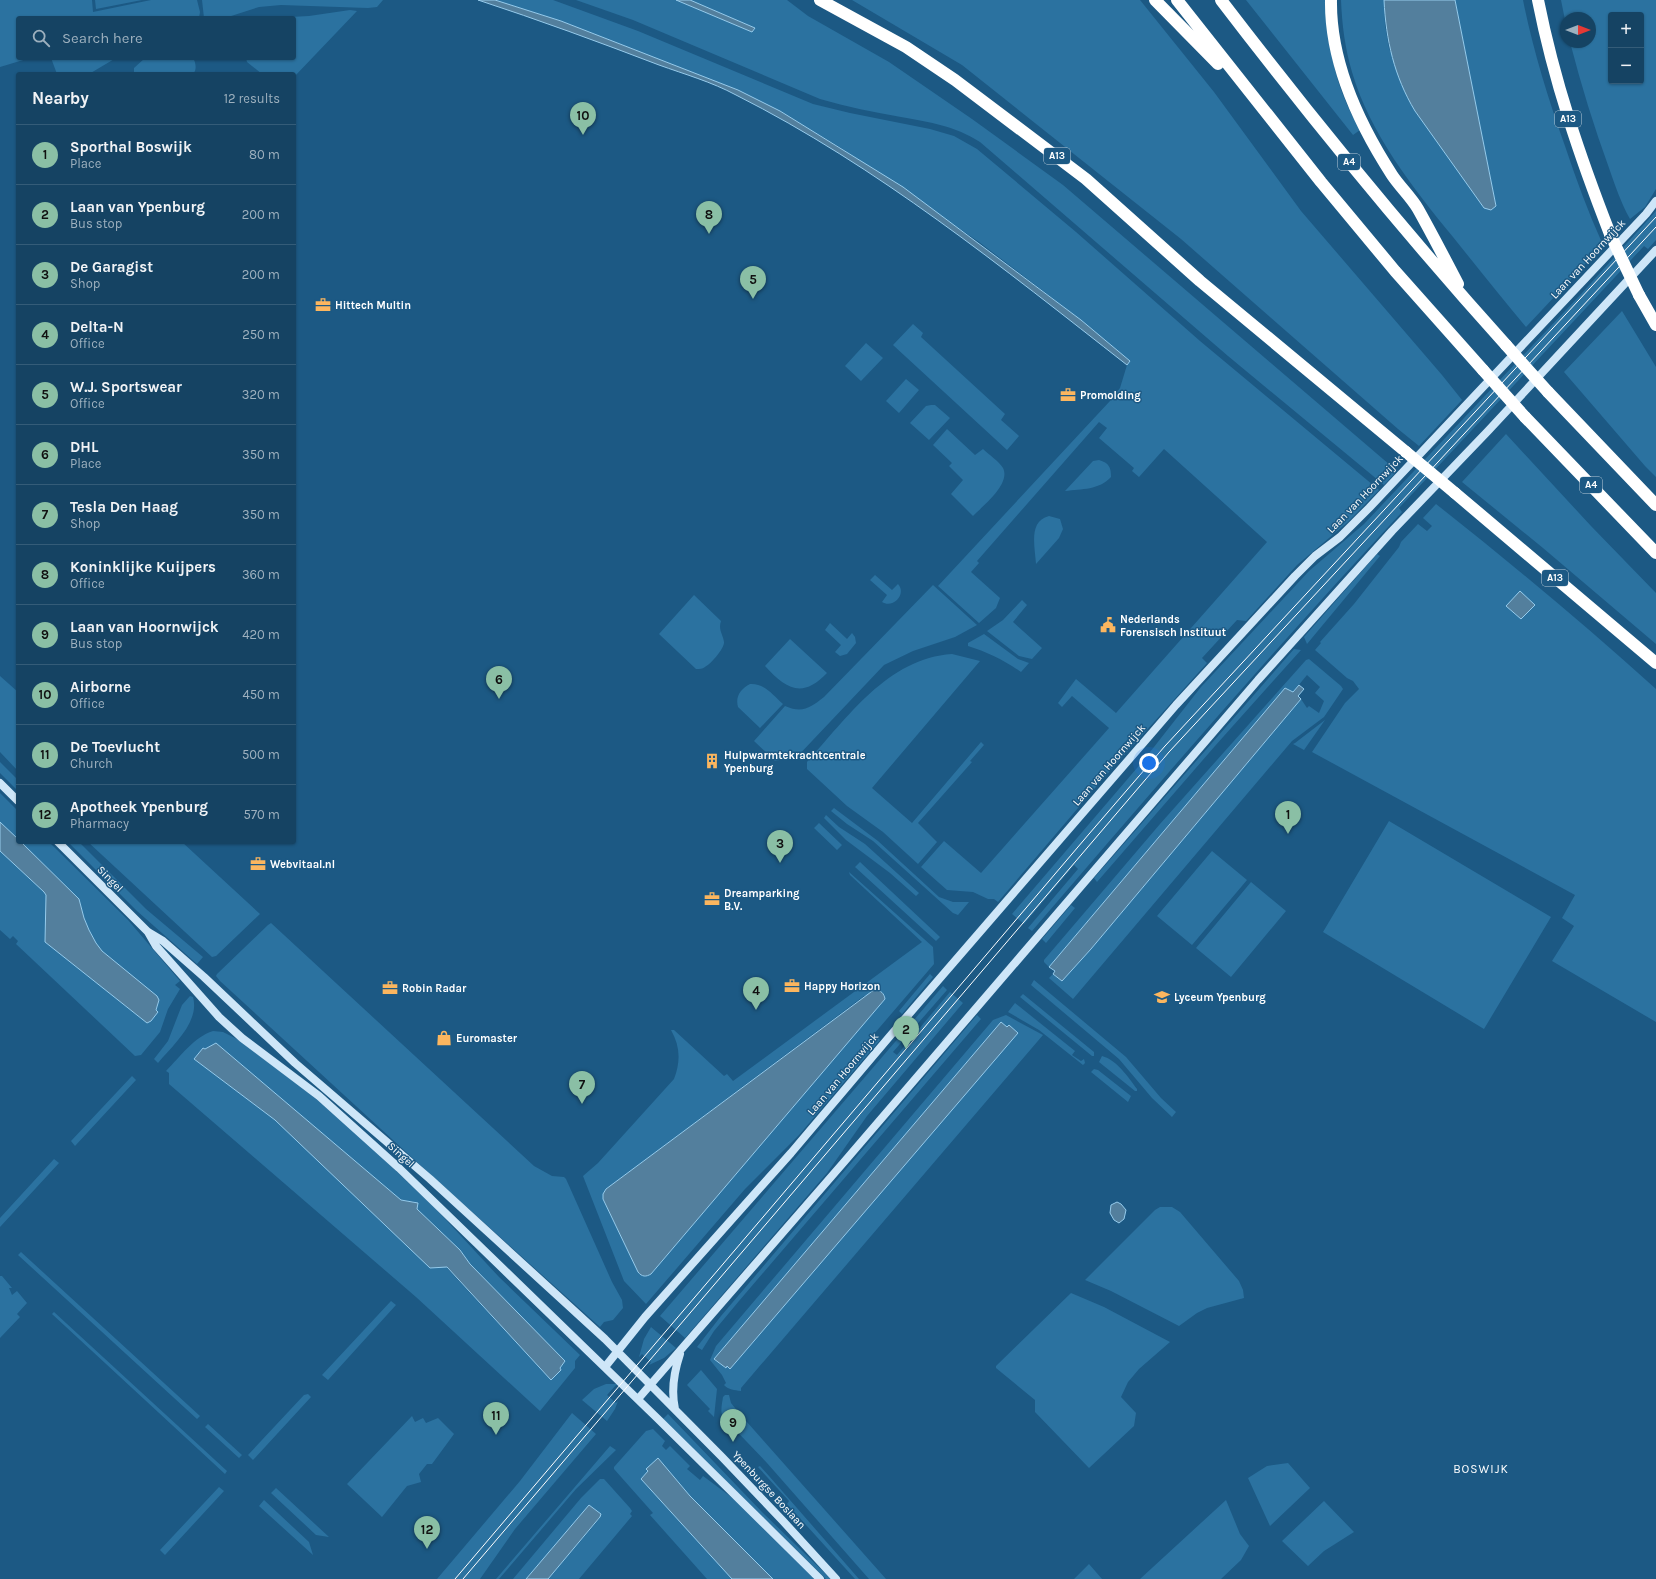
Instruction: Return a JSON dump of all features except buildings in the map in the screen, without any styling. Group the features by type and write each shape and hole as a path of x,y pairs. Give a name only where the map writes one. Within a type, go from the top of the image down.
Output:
{"highway":[{"name":"A13","path":"820,0 906,47 949,76 1080,174 1200,281 1455,493 1656,663"},
{"name":"A4","path":"1155,0 1261,108"},
{"name":"A4","path":"1177,0 1320,182 1395,271 1525,417 1656,552"},
{"name":"A4","path":"1221,0 1353,168 1469,304 1548,392 1656,505"},
{"name":"A4","path":"1331,0 1333,36 1338,59 1356,108 1368,133 1393,176 1417,208 1469,304"},
{"name":"A13","path":"1538,0 1546,43 1584,167 1610,234 1639,295 1656,325"}],"main road":[{"name":"Laan van Hoornwijck","path":"605,1367 645,1317 791,1153 1176,704 1295,576 1316,556 1340,537 1379,497 1641,219 1656,200"},
{"path":"820,1579 638,1399 1258,680 1392,532 1656,250"},
{"path":"0,783 16,799"},
{"name":"Singel","path":"60,844 148,932 156,946 218,1017 242,1038 319,1096 399,1168 638,1399"},
{"name":"Singel","path":"148,932 163,940 301,1067 430,1179 617,1351 650,1384"},
{"path":"675,1409 673,1400 674,1375 681,1350"},
{"name":"Ypenburgse Boslaan","path":"650,1384 778,1515 836,1579"}],"shaded area":[{"path":"0,0 92,0 93,12 151,0 197,0 200,12 199,16 16,16 16,60 23,60 0,67"},
{"path":"95,0 142,0 96,9"},
{"path":"202,0 383,0 377,7 368,8 281,5 259,7 231,16 204,16"},
{"path":"478,0 495,0 561,21 738,90 780,111 903,187 1081,320 1130,361 1127,365 938,220 889,186 788,123 727,90 708,82 569,31"},
{"path":"495,0 553,0 638,31 813,104 930,129 954,136 977,149 1076,232 1200,341 1379,490 1348,522 1297,565 1246,621 1237,620 1202,658 1207,663 1101,781 998,902 994,899 988,899 973,892 947,890 921,867 944,841 981,873 1109,728 1072,696 1062,707 1058,703 1076,679 1116,713 1267,542 1164,449 1139,477 1132,471 1134,468 1099,438 1107,428 1099,422 977,561 979,563 971,572 1000,598 996,608 979,623 938,586 1110,401 1120,388 1127,365 1130,361 1081,320 979,242 841,148 780,111 738,90 561,21"},
{"path":"576,0 676,0 752,32 755,28 690,0 787,0 808,16 889,62 972,119 1063,185 1397,471 1384,485 1228,356 980,142 970,136 942,125 860,109 820,99 633,20"},
{"path":"676,0 690,0 755,28 752,32"},
{"path":"852,0 1140,0 1214,92 1301,211 1462,400 1419,446 1181,239 962,65"},
{"path":"1246,0 1328,0 1329,31 1335,70 1351,114 1360,130 1353,135"},
{"path":"1341,0 1384,0 1385,25 1389,48 1415,111 1484,208 1491,210 1496,206 1455,0 1523,0 1541,74 1582,196 1603,245 1526,327 1408,180 1381,139 1360,95 1352,72 1344,36"},
{"path":"1384,0 1455,0 1496,206 1491,210 1484,208 1415,111 1408,98 1396,71 1392,57"},
{"path":"1561,0 1656,0 1656,189 1645,207 1630,219 1618,194 1583,90 1572,48 1596,48 1596,12 1563,12"},
{"path":"350,10 357,11 296,75 296,72 260,72 247,62 246,60 296,60 296,17"},
{"path":"52,60 113,60 92,72 56,72"},
{"path":"143,60 194,60 196,68 194,72 134,72 134,68"},
{"path":"1656,211 1656,240 1648,249 1644,246 1399,508 1402,512 1261,667 1032,931 1028,928 1078,869 1074,865 1024,924 1012,914 1143,761 1201,687 1309,571 1364,524 1582,293"},
{"path":"1622,311 1656,367 1656,477 1564,372"},
{"path":"913,324 923,333 921,337 1005,414 1001,420 1019,436 1007,450 893,345"},
{"path":"866,343 883,358 861,381 845,366"},
{"path":"906,379 919,390 899,413 886,401"},
{"path":"935,405 950,418 929,440 910,423 926,406"},
{"path":"947,429 975,455 983,449 1003,468 1003,481 1000,488 973,516 951,494 963,480 949,466 952,463 933,445"},
{"path":"1506,434 1591,526 1656,593 1656,644 1543,548 1462,482"},
{"path":"1099,460 1109,466 1111,477 1096,487 1065,491 1093,461"},
{"path":"1436,504 1548,595 1656,689 1656,1022 1552,961 1574,926 1562,918 1575,895 1312,752 1345,703 1359,689 1353,681 1347,678 1315,650 1321,643 1320,642 1354,604 1399,547 1401,542 1418,524 1427,531 1432,526 1423,518"},
{"path":"1049,516 1060,519 1063,529 1059,538 1036,564 1034,543 1035,529 1042,519"},
{"path":"1377,554 1380,556 1307,644 1304,637"},
{"path":"875,575 892,590 898,584 901,592 898,599 890,604 882,602 887,595 870,580"},
{"path":"933,585 977,625 955,637 913,651 884,665 794,760 784,759 775,761 754,741 785,706 802,709 815,704 824,697"},
{"path":"1520,591 1535,605 1521,619 1506,606"},
{"path":"694,595 721,621 720,629 724,642 720,652 713,660 707,666 700,669 696,669 659,634"},
{"path":"1022,600 1027,605 1013,622 1042,648 1032,659 1019,656 987,631 1003,620"},
{"path":"830,623 847,639 852,633 855,637 856,643 847,654 840,656 835,652 841,645 825,630"},
{"path":"984,634 1018,659 1029,663 1021,672 995,657 968,646 968,643"},
{"path":"790,639 827,673 810,686 794,688 787,685 765,666"},
{"path":"1294,649 1301,650 1097,882 1094,878"},
{"path":"952,654 980,661 872,788 912,823 981,742 984,745 970,761 972,762 918,823 937,842 918,864 883,832 847,806 807,769 807,762 870,693 889,678 908,666 929,658"},
{"path":"1309,659 1343,689 1324,717 1292,741 1073,999 1049,978 1053,974 1062,981 1091,949 1301,699 1307,708 1309,706 1319,713 1324,701 1315,693 1320,687 1307,675 1293,692 1285,688 1049,967 1044,960 1160,824 1306,660"},
{"path":"0,676 16,690 16,769 0,752"},
{"path":"750,684 760,685 772,693 783,704 760,728 738,707 737,703 740,693"},
{"path":"1299,685 1304,689 1298,696 1301,699 1091,949 1062,981 1053,974 1055,971 1049,967 1285,688 1293,692"},
{"path":"1325,720 1304,750 1293,744 1295,743"},
{"path":"0,762 16,778 16,789 0,773"},
{"path":"0,793 16,809 16,837 0,822"},
{"path":"834,808 878,841 939,897 953,902 969,902 958,915 953,913 873,841 847,824 831,811"},
{"path":"826,815 839,827 865,844 919,893 916,896 890,873 846,840 824,818"},
{"path":"1389,821 1551,917 1484,1029 1323,932"},
{"path":"0,822 16,837 16,844 23,844 79,899 89,930 102,951 157,996 159,1000 156,1010 158,1012 151,1021 147,1023 45,942 46,895 0,851"},
{"path":"819,823 842,845 837,850 814,828"},
{"path":"23,844 51,844 128,920 180,981 175,985 180,989 168,1009 160,1032 141,1055 135,1056 16,944 18,941 13,936 10,939 0,930 0,851 46,895 45,942 147,1023 156,1010 159,1000 102,951 89,930 79,899"},
{"path":"70,844 81,844 146,909 203,957 197,964 137,911"},
{"path":"90,844 184,844 260,914 216,956 212,957"},
{"path":"1212,851 1247,880 1192,945 1157,916"},
{"path":"860,862 940,937 936,941 855,867"},
{"path":"849,872 933,947 934,964 874,1034 880,1040 799,1135 745,1189 646,1304 624,1281 583,1176 598,1163 674,1079 678,1066 678,1048 671,1030 674,1030 724,1076 727,1074 733,1081 922,942 850,875","holes":["884,994 885,999 651,1274 638,1272 603,1199 606,1189 864,996"]},
{"path":"1251,882 1286,911 1231,977 1196,948"},
{"path":"1071,905 1075,908 1046,943 1042,939"},
{"path":"271,923 534,1166 552,1176 564,1177 566,1179 612,1282 622,1300 623,1308 613,1320 604,1322 600,1327 431,1175 220,981 216,976 217,974"},
{"path":"930,974 933,977 902,1014 899,1011"},
{"path":"1034,980 1126,1057 1161,1098 1176,1112 1172,1117 1152,1098 1119,1059 1031,985"},
{"path":"943,986 947,990 893,1052 897,1055 950,992 963,1003 867,1116 827,1173 685,1338 660,1316"},
{"path":"875,989 882,992 885,999 651,1274 647,1276 641,1275 638,1272 603,1199 603,1194 606,1189"},
{"path":"1023,994 1094,1052 1094,1056 1092,1056 1020,997"},
{"path":"190,996 193,997 194,1006 193,1015 189,1024 178,1041 158,1063 154,1059 168,1041 182,1005"},
{"path":"1015,1003 1075,1051 1072,1055 1081,1061 1084,1059 1085,1063 1083,1065 1039,1030 1008,1012"},
{"path":"977,1015 981,1019 739,1301 714,1331 702,1350 697,1347 721,1316"},
{"path":"1006,1015 1043,1035 741,1388 741,1391 732,1390 726,1387 724,1385 726,1383 722,1375 710,1360 716,1346 993,1020","holes":["1001,1022 1007,1027 1009,1026 1017,1033 730,1369 727,1366 725,1368 715,1359"]},
{"path":"1001,1022 1007,1027 1009,1025 1018,1033 730,1369 727,1366 726,1368 714,1359"},
{"path":"213,1031 223,1032 237,1039 307,1091 365,1141 436,1209 499,1277 580,1355 575,1361 575,1368 540,1411 416,1297 169,1084 169,1073 166,1071 193,1043","holes":["216,1043 401,1200 415,1202 418,1205 417,1209 460,1250 470,1264 565,1361 560,1368 561,1370 551,1380 446,1267 356,1196 275,1120 194,1059 203,1048 205,1049"]},
{"path":"216,1043 401,1200 418,1203 417,1209 460,1250 470,1264 565,1361 560,1368 561,1370 551,1380 447,1267 430,1268 275,1120 194,1059 203,1048 205,1049"},
{"path":"1102,1056 1113,1061 1122,1070 1130,1079 1137,1091 1135,1091 1099,1062"},
{"path":"1094,1069 1098,1070 1131,1096 1128,1102 1091,1072"},
{"path":"132,1076 136,1080 75,1146 71,1141"},
{"path":"54,1159 59,1163 0,1227 0,1218"},
{"path":"1117,1202 1126,1210 1124,1219 1119,1223 1114,1220 1110,1213 1111,1205"},
{"path":"1160,1207 1172,1207 1180,1212 1239,1281 1243,1290 1244,1298 1207,1308 1197,1313 1179,1326 1111,1291 1085,1280 1155,1210"},
{"path":"21,1252 200,1416 197,1419 18,1255"},
{"path":"0,1276 2,1276 12,1288 9,1288 12,1295 17,1291 27,1303 17,1314 20,1317 0,1338"},
{"path":"1071,1293 1104,1307 1170,1342 1139,1369 1128,1382 1121,1397 1136,1413 1134,1426 1089,1468 1035,1412 1035,1400 996,1368 996,1366"},
{"path":"391,1301 396,1305 328,1380 322,1375"},
{"path":"54,1312 227,1471 225,1474 52,1314"},
{"path":"651,1327 676,1348 664,1358 649,1365 651,1362 642,1354 639,1357 644,1339"},
{"path":"701,1370 717,1389 714,1417 708,1411 710,1409 687,1385"},
{"path":"606,1384 617,1384 607,1395 616,1403 618,1401 615,1409 607,1421 582,1400 594,1389"},
{"path":"308,1394 311,1397 253,1460 248,1455 304,1395"},
{"path":"725,1395 729,1395 731,1403 739,1413 886,1579 869,1579 767,1463 723,1417 723,1397"},
{"path":"572,1413 596,1434 515,1529 480,1579 437,1579 520,1481"},
{"path":"668,1414 762,1512 831,1579 826,1579 663,1419"},
{"path":"412,1416 415,1422 423,1418 426,1423 438,1418 454,1434 432,1464 427,1464 419,1474 421,1482 407,1486 382,1517 347,1484"},
{"path":"208,1424 242,1455 239,1458 205,1427"},
{"path":"653,1429 665,1441 662,1446 666,1450 670,1446 690,1466 687,1469 700,1480 703,1476 738,1502 817,1579 773,1579 690,1496 658,1458 641,1479 732,1579 707,1579 650,1515 653,1513 614,1469 614,1467 646,1431"},
{"path":"610,1446 616,1450 576,1489 499,1579 496,1579"},
{"path":"658,1458 690,1496 773,1579 732,1579 641,1479 648,1471 646,1469"},
{"path":"1288,1463 1310,1488 1270,1526 1248,1478 1267,1466"},
{"path":"760,1466 859,1579 855,1579 787,1504 789,1501 758,1467"},
{"path":"600,1479 604,1479 630,1508 632,1511 630,1514 632,1516 579,1579 548,1579 600,1518 600,1514 589,1505 526,1579 513,1579 581,1498"},
{"path":"219,1487 224,1491 165,1555 160,1550"},
{"path":"276,1488 329,1537 316,1535 271,1493"},
{"path":"264,1500 309,1542 313,1555 259,1506"},
{"path":"1226,1500 1240,1534 1249,1546 1241,1560 1221,1579 1140,1579"},
{"path":"1324,1501 1354,1532 1324,1551 1308,1566 1282,1541"},
{"path":"589,1505 601,1514 600,1517 548,1579 526,1579"},
{"path":"1089,1564 1102,1579 1074,1579"}],"tram line":[{"path":"455,1579 1165,746 1656,217"},
{"path":"463,1579 1169,752 1656,227"}],"place":[{"name":"Airborne","path":"583,135"},
{"name":"Koninklijke Kuijpers","path":"709,234"},
{"name":"W.J. Sportswear","path":"753,299"},
{"name":"Hittech Multin","path":"323,305"},
{"name":"Promolding","path":"1068,395"},
{"name":"Nederlands Forensisch Instituut","path":"1108,625"},
{"name":"DHL","path":"499,699"},
{"name":"Hulpwarmtekrachtcentrale Ypenburg","path":"712,761"},
{"name":"Sporthal Boswijk","path":"1288,834"},
{"name":"De Garagist","path":"780,863"},
{"name":"Webvitaal.nl","path":"258,864"},
{"name":"Dreamparking B.V.","path":"712,899"},
{"name":"Happy Horizon","path":"792,986"},
{"name":"Robin Radar","path":"390,988"},
{"name":"Lyceum Ypenburg","path":"1162,997"},
{"name":"Delta-N","path":"756,1010"},
{"name":"Euromaster","path":"444,1038"},
{"name":"Laan van Ypenburg","path":"906,1049"},
{"name":"Tesla Den Haag","path":"582,1104"},
{"name":"De Toevlucht","path":"496,1435"},
{"name":"Laan van Hoornwijck","path":"733,1442"},
{"name":"Apotheek Ypenburg","path":"427,1549"}],"district":[{"name":"BOSWIJK","path":"1481,1469"}]}
